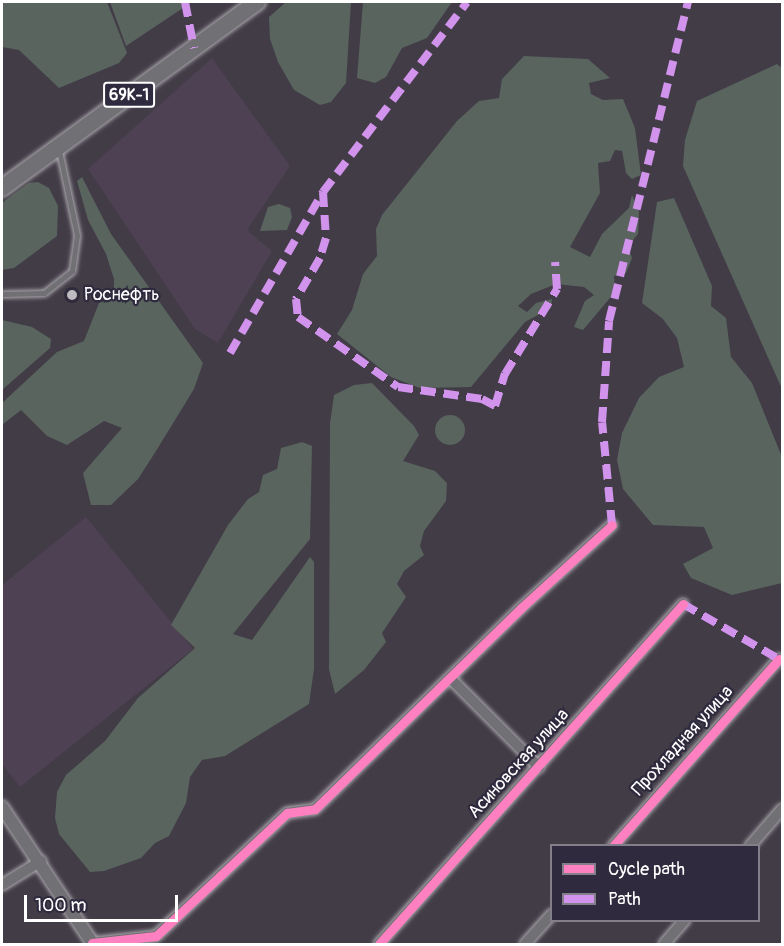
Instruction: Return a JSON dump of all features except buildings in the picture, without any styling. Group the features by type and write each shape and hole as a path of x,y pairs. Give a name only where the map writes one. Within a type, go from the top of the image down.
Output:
{"main road":[{"name":"69К-1","path":"2,188 256,2"}],"street":[{"path":"2,807 41,861 92,944 156,936 286,813 315,809 612,525"},
{"name":"Асиновская улица","path":"379,945 683,604"},
{"name":"Прохладная улица","path":"615,844 779,659"},
{"path":"450,678 539,767"},
{"path":"752,844 783,809"},
{"path":"2,885 41,861"},
{"path":"525,945 550,917"},
{"path":"664,945 684,922"}],"lane":[{"path":"2,294 44,293 72,271 77,235 58,148"}],"shaded area":[{"path":"2,2 107,2 127,53 119,63 59,88 19,50 2,47"},
{"path":"110,2 192,2 126,46"},
{"path":"286,2 351,2 346,83 331,102 320,105 294,90 278,62 270,39 269,17"},
{"path":"363,2 452,2 427,38 402,48 386,77 375,83 357,78"},
{"path":"524,56 588,59 610,78 589,83 591,94 603,100 623,99 635,128 641,175 632,179 626,173 622,151 615,150 610,161 598,163 600,193 570,247 590,257 602,234 629,208 632,195 639,211 638,234 628,246 632,258 626,273 614,276 615,292 583,330 574,327 585,301 594,295 584,287 556,284 531,294 518,306 527,312 536,303 552,299 551,308 525,322 471,387 420,388 391,377 337,334 352,310 363,274 377,256 376,229 382,215 457,121 479,101 499,98 502,79"},
{"path":"212,58 290,166 247,230 272,251 218,343 195,329 88,169"},
{"path":"777,64 782,68 782,389 683,166 685,140 697,101"},
{"path":"82,177 111,234 203,363 194,389 138,479 111,505 91,505 83,473 122,428 104,421 67,445 47,436 21,410 2,425 2,403 57,352 84,341 99,303 114,298 114,279 106,254 88,220 77,181"},
{"path":"38,182 49,188 58,206 57,236 14,268 2,270 2,203 29,183"},
{"path":"674,198 712,286 711,306 726,318 731,357 752,383 782,457 782,583 732,595 691,578 683,564 713,548 704,527 653,525 623,489 617,460 622,433 639,398 659,377 684,367 677,338 663,319 642,303 657,202"},
{"path":"279,204 290,208 292,217 287,230 260,231 268,207"},
{"path":"2,320 32,327 51,339 50,348 2,390"},
{"path":"372,383 414,426 419,435 403,461 435,471 447,483 446,501 424,531 420,546 424,555 404,571 397,584 406,597 382,633 386,642 364,670 335,694 329,669 330,423 334,395 354,385"},
{"path":"450,415 456,416 464,424 464,436 456,444 450,445 444,444 436,436 435,430 436,424 444,416"},
{"path":"302,442 312,446 310,539 233,634 252,640 310,557 314,562 314,669 309,704 225,756 202,760 190,777 186,803 169,836 155,843 141,858 104,871 90,872 59,834 55,818 57,792 66,775 105,741 138,698 195,648 171,625 228,525 248,499 259,492 263,475 277,469 281,448"},
{"path":"86,517 193,649 20,787 2,764 2,585"}],"marked path":[{"path":"185,2 194,48"},
{"path":"230,353 323,192 467,2"},
{"path":"612,525 602,422 609,321 688,2"},
{"path":"323,192 326,238 320,258 296,299 298,317 398,387 482,399 495,406 505,374 557,289 555,262"},
{"path":"683,604 782,661"}],"cycle path":[{"path":"92,943 156,936 287,813 315,809 521,608 612,525"},
{"path":"379,944 683,604"},
{"path":"615,844 779,659"}],"place":[{"name":"Роснефть","path":"72,295"}]}
